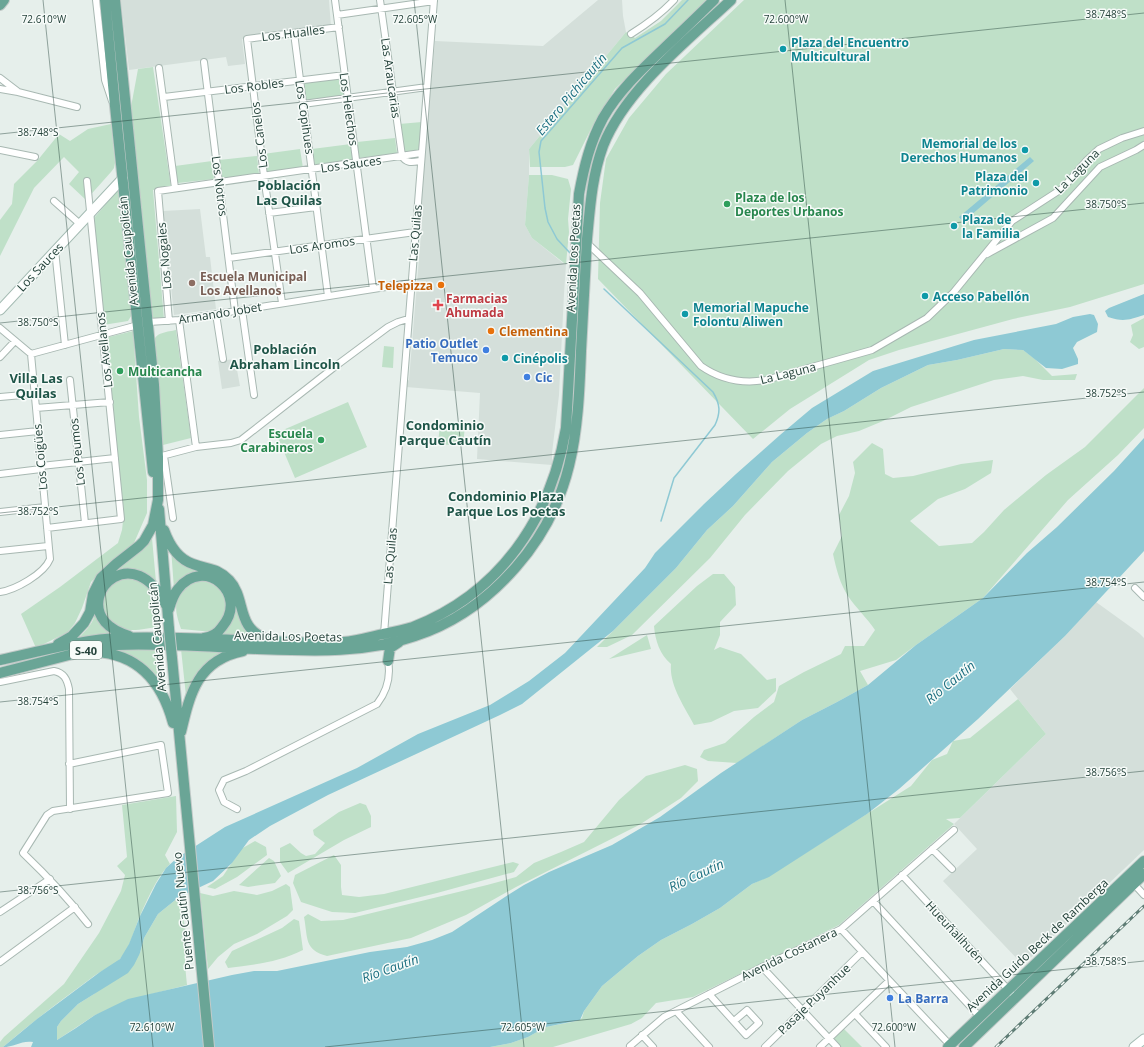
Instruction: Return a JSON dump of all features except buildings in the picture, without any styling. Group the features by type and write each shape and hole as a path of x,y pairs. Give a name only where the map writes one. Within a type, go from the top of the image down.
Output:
{"main road":[{"path":"0,5 4,0"},
{"name":"Avenida Caupolicán","path":"105,0 151,457 160,519 169,637 182,772"},
{"name":"Avenida Caupolicán","path":"115,0 149,322 161,457 158,500"},
{"name":"Avenida Los Poetas","path":"169,637 308,643 343,642 384,634 413,627 462,602 500,569 528,534 553,482 559,462 566,428 579,194 587,156 599,128 614,102 633,78 714,0"},
{"name":"Avenida Los Poetas","path":"169,637 255,649 319,651 368,648 403,640 449,621 491,592 510,574 528,552 543,530 555,508 568,474 576,433 580,388 590,194 605,141 614,122 634,94 661,66 731,0"},
{"path":"111,61 114,68 123,74"},
{"path":"130,153 128,168 123,178 128,182 134,191"},
{"path":"133,275 140,296 143,312 149,322"},
{"path":"566,331 569,295 574,278"},
{"path":"559,462 558,449 563,402 560,396"},
{"path":"33,653 67,640 80,628 87,618 93,594 101,578 144,541 153,525 158,500"},
{"path":"160,519 167,537 178,554 192,564 210,568 224,576 235,589 247,625 259,636 275,641"},
{"path":"132,638 105,622 101,613 99,604 100,594 105,585 112,578 127,574 135,574 143,577 156,588 168,611"},
{"path":"168,611 177,591 186,581 192,578 207,576 222,584 228,592 231,600 229,615 220,629 210,637 201,639"},
{"path":"368,648 384,634 394,639 403,640"},
{"name":"S-40","path":"0,660 96,640 169,637"},
{"name":"S-40","path":"2,672 114,645 169,637"},
{"path":"388,661 390,648 403,640"},
{"path":"368,648 378,649 383,652 388,661"},
{"path":"179,742 190,697 198,680 222,658 234,653 255,649"},
{"path":"73,654 86,651 108,653 122,658 143,670 159,686 166,701 179,742"},
{"name":"Puente Cautín Nuevo","path":"182,772 209,1047"},
{"name":"Avenida Guido Beck de Ramberga","path":"964,1047 1012,994 1144,861"},
{"path":"1134,871 1132,878 1134,884"},
{"name":"Avenida Guido Beck de Ramberga","path":"949,1046 980,1017 1012,994 1144,874"},
{"path":"1120,884 1128,882 1134,884"}],"street":[{"name":"Avenida Caupolicán","path":"96,0 106,84 115,106"},
{"name":"Los Helechos","path":"335,0 373,289"},
{"name":"Las Araucarias","path":"380,0 402,156"},
{"path":"631,34 661,13 674,0"},
{"path":"337,15 434,1"},
{"name":"Las Quilas","path":"384,634 410,283 434,1"},
{"name":"Los Hualles","path":"247,39 339,27"},
{"name":"Los Copihues","path":"294,33 328,296"},
{"name":"Los Canelos","path":"247,39 274,252 282,303"},
{"name":"Los Notros","path":"204,62 229,258 254,395"},
{"path":"159,68 175,188"},
{"name":"Los Robles","path":"164,98 345,75"},
{"path":"0,78 18,92"},
{"path":"303,104 427,87"},
{"path":"0,89 77,107"},
{"name":"La Laguna","path":"587,243 640,293 701,366 721,377 743,382 766,380 860,354 883,344 927,318 952,293 1012,221 1063,188 1094,152 1106,144 1144,131"},
{"name":"La Laguna","path":"983,256 1053,218 1100,167 1144,145"},
{"path":"0,150 35,157"},
{"name":"Los Sauces","path":"158,191 421,154"},
{"name":"Los Sauces","path":"402,156 404,160 408,162 421,161"},
{"name":"Los Sauces","path":"0,310 123,178"},
{"name":"Los Avellanos","path":"85,524 121,519 87,180"},
{"name":"Los Nogales","path":"158,191 169,321"},
{"path":"54,201 80,224"},
{"path":"269,213 316,207"},
{"name":"Los Aromos","path":"229,258 415,232"},
{"path":"56,250 64,345"},
{"name":"Armando Jobet","path":"149,322 179,320 410,283"},
{"path":"216,314 223,359"},
{"path":"173,518 161,457 196,448 241,440 388,327 408,319"},
{"path":"179,320 196,448"},
{"path":"0,328 30,354 103,333 138,325"},
{"path":"0,357 15,341"},
{"name":"Los Coigües","path":"0,592 12,589 25,582 46,566 50,559 30,354"},
{"name":"Los Peumos","path":"70,380 85,524"},
{"path":"0,397 34,394"},
{"path":"36,408 110,402"},
{"path":"0,434 38,431"},
{"path":"0,474 41,467 115,458"},
{"path":"0,512 45,507"},
{"path":"47,528 85,524"},
{"path":"0,551 48,546"},
{"path":"1135,588 1144,597"},
{"path":"0,655 51,646"},
{"path":"237,808 224,802 219,790 224,780 246,771 376,704 388,685 388,661"},
{"path":"0,682 48,672 58,672 65,678 67,683 70,809"},
{"path":"69,764 161,745 168,793 53,811 47,815 23,853 50,879 88,924"},
{"name":"Avenida Costanera","path":"630,1046 664,1017 840,929 954,830"},
{"path":"932,849 952,869"},
{"name":"Hueuñalihuén","path":"902,875 1012,994"},
{"path":"0,912 50,879"},
{"path":"1134,884 1144,895"},
{"path":"873,900 980,1017"},
{"path":"0,962 75,907"},
{"path":"840,929 949,1046"},
{"name":"Pasaje Puyanhue","path":"765,1047 862,952"},
{"path":"762,967 837,1047"},
{"path":"820,1047 889,981"},
{"path":"709,994 734,1021"},
{"path":"676,1011 709,1047"},
{"path":"855,1014 886,1047"},
{"path":"642,1035 653,1047"},
{"path":"1134,1047 1144,1040"}],"shaded area":[{"path":"121,0 329,0 331,27 242,39 245,64 228,66 226,57 129,70"},
{"path":"598,0 622,0 626,32 529,149 529,175 525,225 532,238 566,264 559,395 552,465 477,459 480,393 406,387 407,381 409,380 421,234 422,180 435,41 543,46"},
{"name":"Escuela Municipal Los Avellanos","path":"200,209 206,257 210,257 216,309 174,315 163,211"},
{"path":"235,359 240,386 222,389 218,361"},
{"path":"1096,602 1144,638 1144,850 1023,965 943,881 977,849 954,824 1046,734 1010,689 1065,636"}],"green space":[{"path":"682,0 706,0 615,89 592,127 573,165 565,167 530,167 529,149 626,32 635,38 661,21"},
{"path":"744,0 1144,0 1144,284 1070,307 1013,319 899,350 869,360 790,409 753,439 598,279 600,203 606,159 629,118 666,74"},
{"path":"153,67 171,187 153,190 164,319 152,320 131,107 138,69"},
{"path":"344,78 346,97 305,102 302,83"},
{"path":"422,122 420,151 403,154 399,124"},
{"path":"111,124 115,163 111,172 86,200 69,184 79,172 64,157 34,188 0,256 0,220 12,204 14,184 37,161 59,134 70,141 88,129"},
{"path":"395,138 397,153 359,158 357,142"},
{"path":"351,144 353,160 315,165 312,149"},
{"path":"300,149 303,168 265,174 263,154"},
{"path":"257,156 259,174 222,179 219,160"},
{"path":"212,161 214,179 178,183 175,166"},
{"path":"529,175 552,175 568,179 571,189 566,264 532,238 525,225"},
{"path":"119,189 133,313 128,321 103,325 94,218"},
{"path":"1144,318 1144,347 1139,349 1130,342 1133,335 1131,325"},
{"path":"176,330 191,438 159,446 154,341 160,334"},
{"path":"133,331 139,417 147,480 147,513 134,543 111,562 91,582 82,608 75,623 68,632 36,648 21,614 60,587 118,543 122,530 124,512 105,338"},
{"path":"384,346 394,347 393,368 382,367"},
{"path":"1004,349 1023,350 1035,359 1052,376 1077,374 1075,380 1043,380 1023,376 994,380 911,407 859,431 837,436 821,444 788,471 745,515 710,558 632,635 607,647 597,647 676,568 707,530 733,506 772,462 807,433 827,419 844,411 881,388 928,365"},
{"path":"1144,388 1144,428 1118,455 1068,500 983,598 896,660 860,671 868,685 802,720 737,763 708,761 700,757 704,750 725,743 754,717 774,702 779,686 841,654 845,646 864,646 875,630 845,591 833,554 842,536 839,515 849,496 855,473 853,462 872,443 883,449 885,474 893,478 913,476 961,464 993,460 991,473 965,489 938,499 910,521 939,546 972,543 1004,510 1046,475 1085,447"},
{"name":"Escuela Carabineros","path":"348,402 367,447 295,478 276,433"},
{"path":"440,424 465,425 463,446 438,444"},
{"path":"152,538 156,582 142,572 114,574 98,605 117,633 79,638 92,623 96,610 99,587"},
{"path":"171,548 219,575 256,637 220,635 233,618 235,611 232,599 216,576 174,589"},
{"path":"713,574 724,574 735,587 736,605 720,622 720,635 714,650 720,647 741,654 767,680 776,678 776,691 758,708 734,711 711,722 694,725 675,688 672,680 671,664 659,647 654,626 697,586"},
{"path":"129,578 138,580 149,589 154,602 158,627 128,630 119,627 109,619 104,607 104,595 107,589 112,585"},
{"path":"199,580 212,584 218,588 227,604 227,611 224,620 213,632 181,629 177,618 176,604 181,588"},
{"path":"647,635 651,649 609,659"},
{"path":"160,649 164,689 110,651"},
{"path":"181,649 232,651 186,696"},
{"path":"1018,699 1046,734 960,818 946,819 954,824 839,925 693,997 656,1003 642,1018 631,1024 553,1047 490,1047 511,1043 528,1037 546,1027 577,1021 582,1018 584,1011 602,986 638,956 661,940 720,908 752,884 769,876 911,786 932,760 947,754 953,741 970,738"},
{"path":"685,765 697,769 698,781 681,798 639,825 516,887 466,915 411,938 327,956 314,950 308,942 304,917 308,914 321,921 343,920 516,877 534,863 584,842 619,800 646,776"},
{"path":"176,796 177,832 165,855 170,864 153,888 123,956 110,967 94,976 59,1002 3,1047 0,1047 0,1042 4,1037 64,984 99,933 121,891 125,875 117,866 127,857 122,805"},
{"path":"360,803 366,805 371,816 371,827 344,840 288,873 280,862 280,848 290,843 306,856 315,854 325,843 314,835 313,830 339,812"},
{"path":"255,841 266,847 267,855 237,877 215,889 207,887 223,876 241,849"},
{"path":"334,855 341,865 342,895 359,897 384,894 513,862 519,864 514,872 355,913 332,912 301,902 293,883 295,875"},
{"path":"269,858 274,861 281,876 275,883 248,887 239,885"},
{"path":"286,884 290,887 293,910 287,916 257,934 234,944 218,957 208,969 200,893 213,896 234,891 257,895 272,891"},
{"path":"179,897 186,932 185,965 187,985 148,995 95,1015 57,1040 57,1027 61,1021 78,1004 94,994 140,953 144,938 158,914"},
{"path":"294,919 299,921 303,950 276,960 228,968 225,962 232,951 282,928"},
{"path":"843,1028 862,1047 841,1047 833,1038"}],"water":[{"path":"1030,157 1034,161 963,222 959,217"},
{"path":"1144,294 1144,315 1126,320 1118,320 1108,317 1105,311 1109,308"},
{"name":"Río Cautín","path":"1090,314 1094,315 1098,324 1097,332 1077,342 1073,348 1078,359 1078,364 1062,369 1046,368 1023,350 1004,349 928,365 881,388 844,411 827,419 807,433 772,462 733,506 707,530 676,568 613,631 522,704 328,795 270,826 249,840 232,863 213,881 179,897 158,914 144,938 140,953 134,965 128,973 78,1004 57,1027 57,1040 95,1015 128,999 232,975 254,971 277,971 370,952 407,947 432,940 452,932 524,885 549,872 612,845 660,817 721,773 802,720 868,685 916,645 983,598 1027,553 1057,527 1114,471 1144,438 1144,551 1065,636 978,719 899,789 867,814 769,877 752,884 720,908 661,940 638,956 602,986 584,1011 580,1020 546,1027 528,1037 511,1043 490,1047 31,1047 33,1042 29,1042 3,1047 37,1019 120,959 129,944 140,916 156,884 166,868 177,858 225,827 357,768 418,734 490,705 529,681 565,653 645,568 655,553 704,504 812,408 873,371 974,340 1056,324 1073,317"}],"waterway":[{"name":"Estero Pichicautín","path":"570,253 557,239 548,222 539,152 541,141 622,48 665,24 688,0"},
{"name":"Estero Pichicautín","path":"604,289 713,392 719,408 715,425 674,478 661,521"}],"railway":[{"path":"996,1047 1144,906"}],"place":[{"name":"Plaza del Encuentro Multicultural","path":"783,49"},
{"name":"Memorial de los Derechos Humanos","path":"1025,150"},
{"name":"Plaza del Patrimonio","path":"1036,183"},
{"name":"Plaza de los Deportes Urbanos","path":"727,204"},
{"name":"Plaza de la Familia","path":"954,226"},
{"name":"Escuela Municipal Los Avellanos","path":"192,283"},
{"name":"Telepizza","path":"441,285"},
{"name":"Acceso Pabellón","path":"925,296"},
{"name":"Farmacias Ahumada","path":"438,305"},
{"name":"Memorial Mapuche Folontu Aliwen","path":"685,314"},
{"name":"Clementina","path":"491,331"},
{"name":"Patio Outlet Temuco","path":"486,350"},
{"name":"Cinépolis","path":"505,358"},
{"name":"Multicancha","path":"120,371"},
{"name":"Cic","path":"527,377"},
{"name":"Escuela Carabineros","path":"321,440"},
{"name":"La Barra","path":"890,998"}],"district":[{"name":"Población Las Quilas","path":"289,192"},
{"name":"Población Abraham Lincoln","path":"285,356"},
{"name":"Villa Las Quilas","path":"36,386"},
{"name":"Condominio Parque Cautín","path":"445,432"},
{"name":"Condominio Plaza Parque Los Poetas","path":"506,504"}]}
